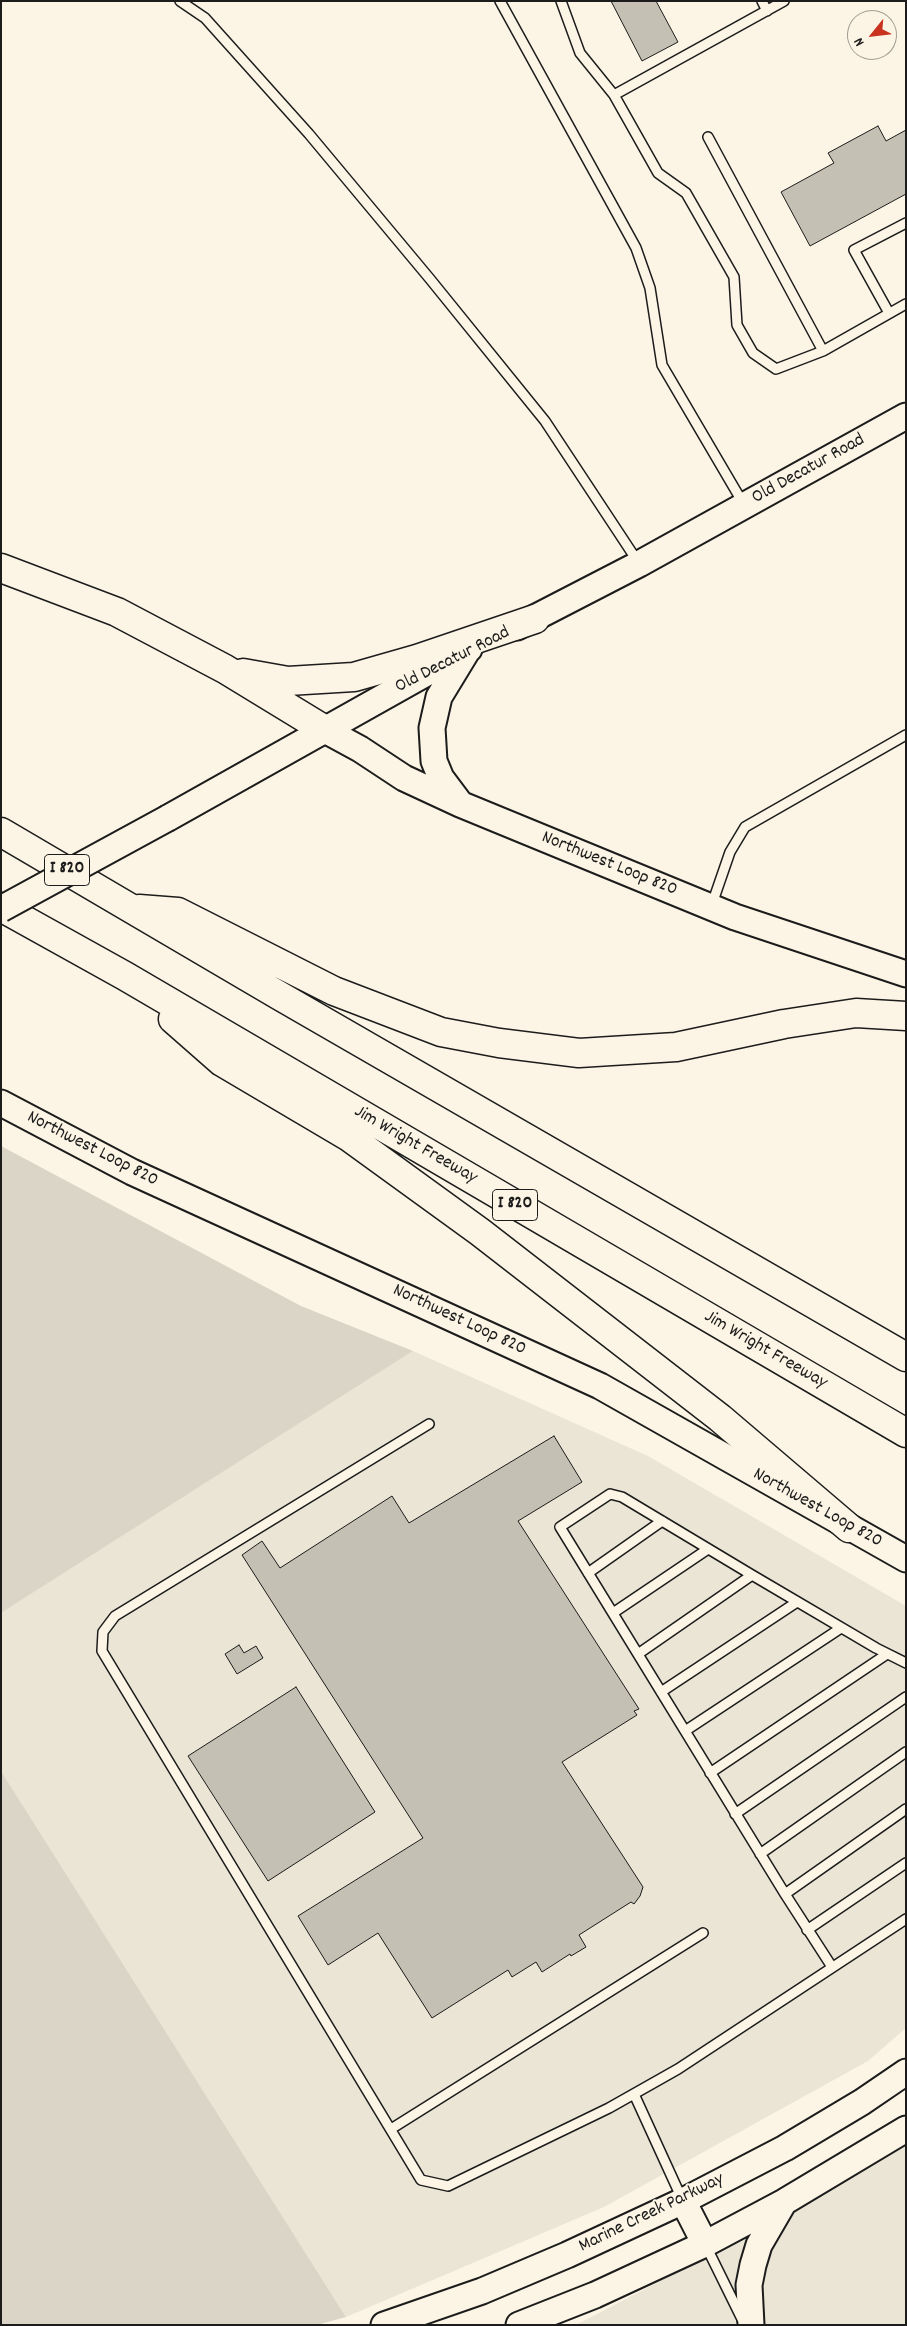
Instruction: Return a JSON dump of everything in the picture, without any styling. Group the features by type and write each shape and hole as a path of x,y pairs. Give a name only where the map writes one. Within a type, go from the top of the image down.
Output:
{"highway":[{"path":"1,568 117,612 226,669 325,730"},
{"path":"226,669 288,681 354,676 417,659 534,619"},
{"name":"I 820","path":"1,832 698,1239 906,1357"},
{"name":"Jim Wright Freeway","path":"1,908 125,976 906,1433"},
{"path":"133,909 178,912 334,991 440,1032 500,1043 579,1053 676,1047 784,1024 856,1013 906,1016"},
{"path":"125,976 222,1062 348,1137 480,1232 720,1418 849,1528"}],"main road":[{"name":"Old Decatur Road","path":"1,908 168,818 468,650 534,619 639,564 906,416"},
{"path":"460,804 441,778 434,761 432,728 439,696 468,650"},
{"name":"Northwest Loop 820","path":"325,730 360,749 404,778 460,804 711,907 906,974"},
{"name":"Northwest Loop 820","path":"1,1103 132,1172 600,1386 906,1559"},
{"name":"Marine Creek Parkway","path":"384,2325 482,2291 567,2255 683,2201 785,2148 862,2102 906,2072"},
{"path":"519,2325 595,2295 704,2244 784,2202 906,2129"},
{"path":"683,2201 704,2244"},
{"path":"752,2325 749,2285 753,2265 759,2245 784,2202"}],"lane":[{"path":"180,1 205,18 309,134 430,279 545,421 639,564"},
{"path":"500,1 636,248 650,288 662,365 744,506"},
{"path":"561,1 580,53 614,95 658,172 686,192 734,278 737,325 753,353 776,369 823,351 906,304"},
{"path":"762,1 767,11"},
{"path":"614,95 784,1"},
{"path":"708,137 823,351"},
{"path":"889,314 854,250 906,223"},
{"path":"711,907 730,852 745,827 906,735"},
{"path":"429,1424 115,1616 103,1632 102,1650 421,2180 448,2186 609,2108 678,2069 906,1919"},
{"path":"832,1967 735,1814 560,1527 610,1494 622,1496 752,1576 887,1654 906,1663"},
{"path":"588,1572 662,1521"},
{"path":"613,1613 708,1549"},
{"path":"638,1654 752,1576"},
{"path":"661,1692 797,1602"},
{"path":"685,1731 841,1628"},
{"path":"710,1773 887,1654"},
{"path":"735,1814 906,1697"},
{"path":"760,1854 906,1752"},
{"path":"785,1894 906,1809"},
{"path":"807,1930 906,1863"},
{"path":"391,2129 703,1933"},
{"path":"634,2094 683,2201"},
{"path":"704,2244 745,2325"}],"shaded area":[{"path":"1,1146 301,1306 413,1351 1,1613"},
{"path":"413,1351 648,1456 906,1606 906,2028 868,2061 604,2207 346,2317 1,1771 1,1613"},
{"path":"1,1771 346,2317 317,2325 1,2325"},
{"path":"906,2138 906,2325 576,2325 800,2208"}],"building":[{"path":"611,1 656,1 678,42 642,61"},
{"path":"878,126 886,141 906,130 906,194 810,246 781,192 834,163 828,153"},
{"path":"554,1436 582,1482 518,1521 639,1709 634,1711 637,1715 562,1762 643,1887 640,1896 634,1904 631,1902 579,1935 586,1947 571,1956 570,1954 542,1972 536,1962 512,1977 508,1970 432,2018 378,1933 328,1965 298,1916 423,1838 242,1555 262,1541 280,1568 392,1496 409,1523"},
{"path":"239,1645 244,1653 256,1646 263,1658 237,1674 225,1654"},
{"path":"296,1687 375,1812 268,1881 188,1756"}]}
